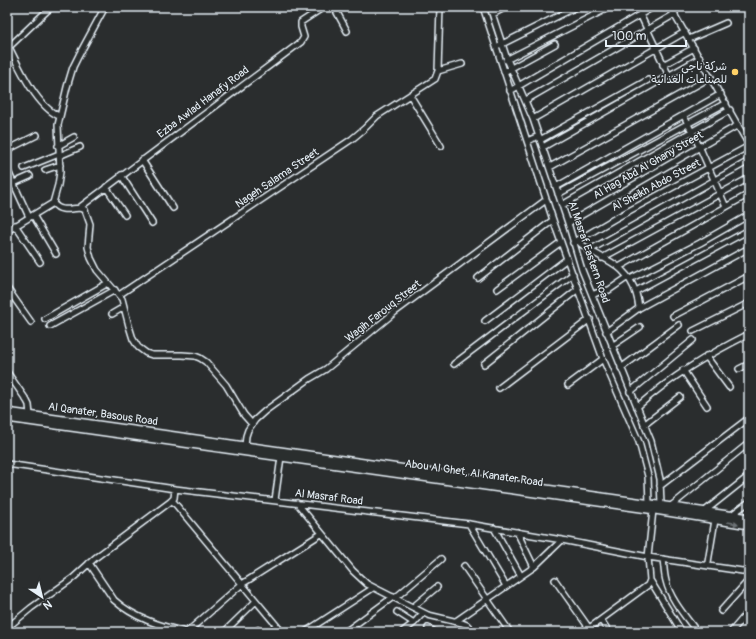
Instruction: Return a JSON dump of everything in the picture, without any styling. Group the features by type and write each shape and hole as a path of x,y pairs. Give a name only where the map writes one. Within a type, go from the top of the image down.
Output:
{"main road":[{"name":"Al Qanater, Basous Road","path":"7,412 196,442"},
{"name":"Al Qanater, Basous Road","path":"7,418 196,442"},
{"name":"Abou Al Ghet, Al Kanater Road","path":"196,442 244,446 749,518"},
{"name":"Abou Al Ghet, Al Kanater Road","path":"196,442 281,457 749,525"}],"street":[{"path":"51,7 8,45 20,70 36,95 50,111 59,116"},
{"path":"7,230 53,203 58,185 60,165 58,146 59,116 73,67 105,7"},
{"name":"Ezba Awlad Hanafy Road","path":"79,208 121,175 301,42 304,37 301,22 324,7"},
{"path":"334,7 347,32"},
{"path":"440,7 438,71 462,64"},
{"name":"Al Masraf Eastern Road","path":"483,7 553,220 590,319 603,359 639,442 648,476 649,503"},
{"name":"Al Masraf Eastern Road","path":"490,7 511,68 526,100 540,138 592,295 651,441 660,479 661,505"},
{"path":"493,14 506,7"},
{"path":"496,48 576,7"},
{"path":"501,63 610,7"},
{"path":"510,91 652,7"},
{"path":"670,7 749,145"},
{"path":"640,14 669,76"},
{"path":"526,100 675,14"},
{"path":"689,39 726,23"},
{"path":"533,119 685,32"},
{"path":"504,72 555,44"},
{"path":"664,65 694,48"},
{"path":"543,147 700,58"},
{"name":"Nageh Salama Street","path":"119,295 352,139 377,116 436,80 438,71"},
{"path":"550,168 711,77"},
{"path":"526,141 540,138 648,80"},
{"path":"556,187 721,94"},
{"path":"410,95 441,146"},
{"path":"558,194 726,103"},
{"path":"562,205 730,110"},
{"path":"684,116 726,207"},
{"name":"Al Hag Abd Al Ghany Street","path":"568,223 738,125"},
{"path":"7,150 37,135"},
{"path":"58,146 74,137"},
{"name":"Al Sheikh Abdo Street","path":"575,242 749,145"},
{"path":"24,168 80,147"},
{"path":"142,160 173,208"},
{"path":"588,251 749,161"},
{"path":"45,170 60,165"},
{"path":"7,169 31,216 56,254"},
{"path":"121,175 152,223"},
{"path":"14,183 30,176"},
{"path":"602,258 749,178"},
{"path":"106,187 125,214"},
{"path":"619,267 749,194"},
{"name":"Wagih Farouq Street","path":"244,446 246,436 252,424 265,411 309,379 326,369 395,312 546,200"},
{"path":"53,203 57,207 68,210 79,208 85,210 89,220 90,228 88,247 91,258 97,270 119,295 124,307 128,326 138,347 146,353 152,355 195,356 206,362 226,385 244,415 252,424"},
{"path":"592,295 609,290 629,278 700,243 749,215"},
{"path":"478,278 553,220"},
{"path":"14,225 40,262"},
{"path":"636,291 749,230"},
{"path":"497,289 561,242"},
{"path":"575,242 588,251 619,267 629,278 636,291 639,308"},
{"path":"606,332 639,308 749,248"},
{"path":"485,321 567,259"},
{"path":"454,364 573,274"},
{"path":"673,316 749,276"},
{"path":"45,319 108,283"},
{"path":"7,288 31,322"},
{"path":"484,364 578,289"},
{"path":"50,326 115,290"},
{"path":"693,331 749,303"},
{"path":"112,314 124,307"},
{"path":"499,388 590,319"},
{"path":"621,368 679,325"},
{"path":"612,346 640,327"},
{"path":"637,407 683,370 706,356 749,334"},
{"path":"630,392 693,340"},
{"path":"706,356 729,386"},
{"path":"568,385 603,359"},
{"path":"739,369 749,364"},
{"path":"683,370 707,406"},
{"path":"7,372 27,401 30,415"},
{"path":"644,425 680,397"},
{"path":"660,486 749,418"},
{"path":"671,506 749,444"},
{"path":"275,500 281,457"},
{"name":"Al Masraf Road","path":"7,464 175,489 468,524 562,540 648,557 749,572"},
{"path":"705,512 749,476"},
{"path":"7,628 172,500 175,489"},
{"path":"172,500 282,632"},
{"path":"730,516 749,502"},
{"path":"297,503 357,576 373,588 432,617 467,625 474,632"},
{"path":"653,510 648,557 650,580 682,632"},
{"path":"708,562 715,520"},
{"path":"468,524 506,586"},
{"path":"494,528 521,576"},
{"path":"517,532 534,567"},
{"path":"90,563 118,604 140,617 162,626 183,632 242,584 321,534"},
{"path":"456,622 534,567 562,540"},
{"path":"345,632 394,598 441,558"},
{"path":"663,559 666,581 675,601 697,632"},
{"path":"464,566 510,632"},
{"path":"554,580 586,631 643,589 648,585 650,580"},
{"path":"721,611 749,580"},
{"path":"413,607 437,587"},
{"path":"306,632 373,588"},
{"path":"224,632 256,601"},
{"path":"665,606 675,601"},
{"path":"731,632 749,611"},
{"path":"397,612 414,623"},
{"path":"402,632 414,623 423,613"},
{"path":"600,620 610,632"},
{"path":"428,628 435,632"}],"place":[{"name":"شركة ناجى للصناعات الغذائية","path":"735,72"}]}
